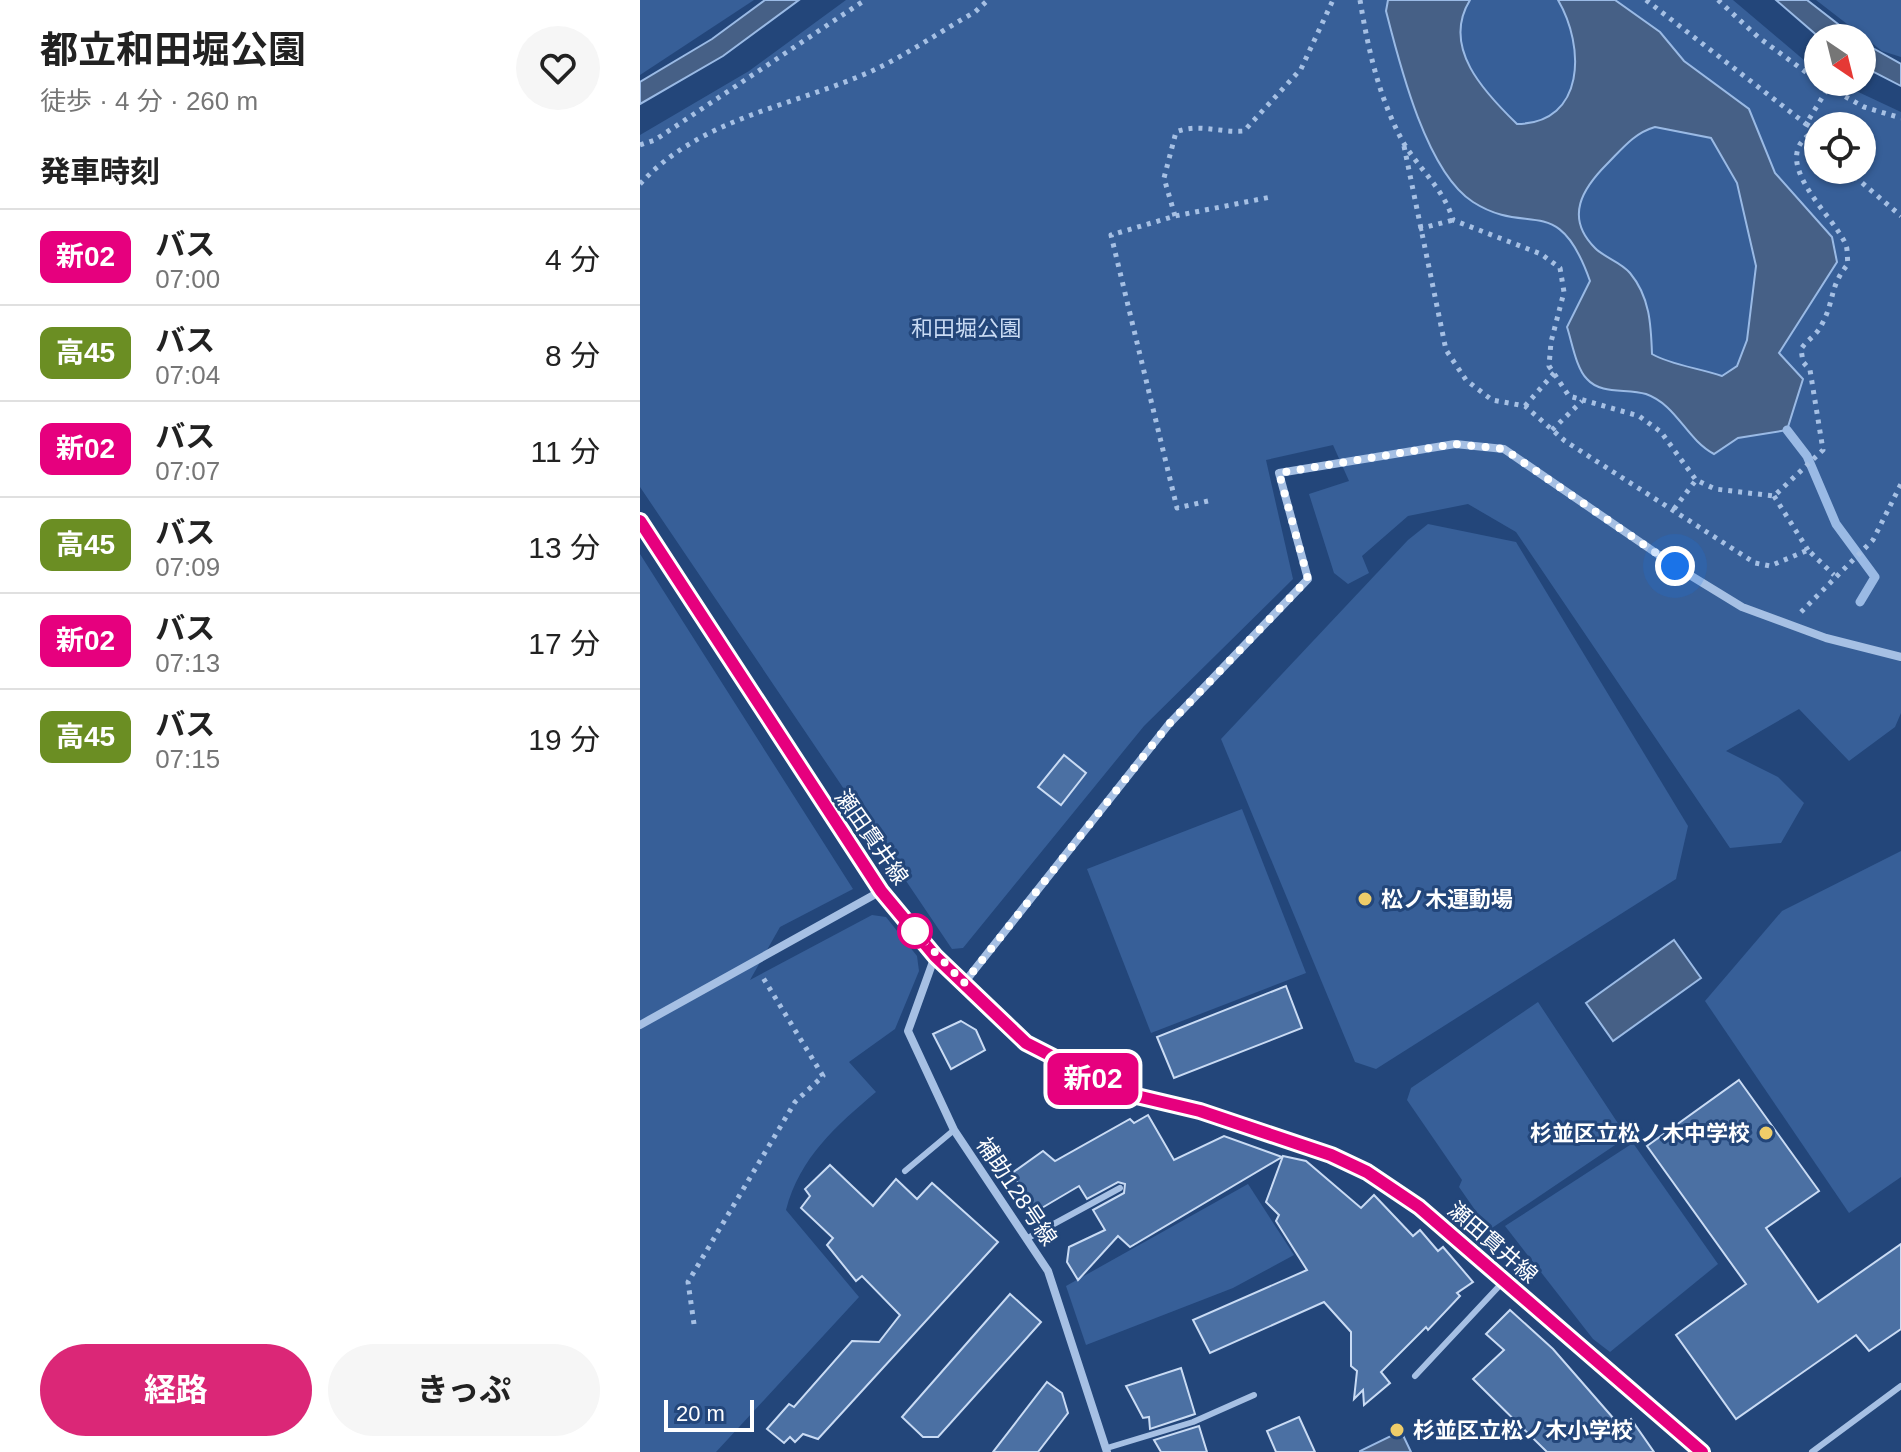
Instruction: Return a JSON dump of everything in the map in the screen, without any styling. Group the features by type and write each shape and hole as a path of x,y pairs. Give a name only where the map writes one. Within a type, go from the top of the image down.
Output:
{"main road":[{"name":"瀬田貫井線","path":"640,521 881,891 935,956 1026,1043 1124,1093 1200,1111 1331,1155 1367,1172 1419,1207 1702,1452"}],"street":[{"path":"964,983 1169,724 1308,579 1279,473 1455,444 1504,449 1675,566 1742,607 1861,648 1901,657"},
{"path":"640,1025 881,891"},
{"name":"補助128号線","path":"935,956 908,1031 954,1130 1048,1271 1069,1344 1107,1450"}],"lane":[{"path":"905,1171 954,1130"},
{"path":"1028,1238 1120,1188"},
{"path":"1415,1376 1504,1280"},
{"path":"1812,1452 1901,1386"},
{"path":"1107,1450 1193,1422 1254,1395"}],"path":[{"path":"640,145 655,140 865,0"},
{"path":"640,184 661,161 758,109 874,70 975,12 988,0"},
{"path":"1175,216 1164,178 1176,132 1192,125 1222,133 1244,131 1301,69 1333,0"},
{"path":"1360,0 1372,67 1403,142 1446,350 1466,380 1492,400 1525,406 1552,430 1755,563 1770,566 1808,550"},
{"path":"1646,0 1804,122"},
{"path":"1718,0 1758,37 1804,71"},
{"path":"1843,96 1864,107 1901,118"},
{"path":"1774,496 1823,450 1810,370 1803,362 1801,349 1821,328 1833,296 1833,282 1848,264 1846,245 1804,184 1798,146 1804,137"},
{"path":"1403,142 1448,204 1453,220"},
{"path":"1863,184 1901,216"},
{"path":"1208,501 1177,508 1111,235 1175,216 1271,197"},
{"path":"1419,229 1453,220 1541,254 1560,268 1564,292 1551,342 1549,366 1569,396 1639,416 1661,432 1696,480 1715,489 1774,496"},
{"path":"1525,406 1555,372"},
{"path":"1552,430 1582,401"},
{"path":"1674,509 1696,480"},
{"path":"1789,624 1834,575 1873,540 1901,485"},
{"path":"1774,496 1808,550 1834,575"},
{"path":"694,1324 688,1282 795,1102 823,1076 782,1014 754,961"}],"green space":[{"path":"640,0 754,0 640,75"},
{"name":"和田堀公園","path":"846,0 1733,0 1804,60 1804,96 1867,96 1901,112 1901,713 1895,727 1849,761 1799,709 1726,751 1778,777 1804,803 1781,843 1730,848 1516,532 1468,504 1408,516 1362,556 1369,573 1348,584 1334,573 1309,494 1349,481 1333,445 1266,460 1293,579 1144,726 963,948 952,949 640,487 640,135 749,71"},
{"path":"1816,0 1901,0 1901,57 1876,46 1876,24 1847,24"},
{"path":"1428,524 1516,542 1688,826 1676,879 1376,1069 1355,1062 1221,739 1408,540"},
{"path":"640,554 853,889 780,927 750,980 872,915 886,917 917,956 919,971 895,1029 849,1062 876,1092 834,1130 810,1158 792,1191 786,1210 859,1297 716,1452 640,1452"},
{"path":"1242,809 1306,973 1151,1033 1087,869"},
{"path":"1901,851 1901,1177 1849,1213 1705,1001 1782,911"},
{"path":"1538,1002 1627,1137 1489,1230 1459,1187 1462,1180 1407,1100 1411,1088"},
{"path":"1633,1143 1718,1264 1610,1352 1593,1339 1505,1226"},
{"path":"1248,1184 1294,1255 1233,1288 1086,1345 1066,1286"}],"shaded area":[{"path":"765,0 799,0 723,56 640,104 640,82 712,39"},
{"path":"1388,0 1470,0 1462,18 1460,35 1463,51 1480,83 1517,124 1540,120 1556,111 1574,79 1573,39 1558,0 1615,0 1660,32 1684,61 1749,109 1775,173 1832,237 1837,262 1779,353 1803,379 1787,430 1738,438 1714,454 1704,448 1657,399 1639,392 1599,387 1587,379 1577,362 1567,327 1590,281 1578,253 1566,235 1554,226 1493,212 1473,202 1456,187 1428,142 1398,58 1386,11","holes":["1655,127 1711,138 1737,183 1756,266 1747,340 1737,366 1722,376 1652,354 1650,322 1637,282 1626,269 1595,248 1580,225 1579,214 1584,193 1598,173 1641,133"]},
{"path":"1776,0 1807,0 1838,24 1804,24"},
{"path":"1876,50 1901,64 1901,86 1876,73"},
{"path":"1674,940 1701,978 1613,1041 1586,1003"},
{"path":"1401,1431 1411,1452 1360,1452 1360,1451"}],"building":[{"path":"1064,755 1086,773 1061,805 1038,787"},
{"path":"1286,986 1302,1028 1174,1078 1157,1037"},
{"path":"961,1021 976,1030 985,1050 951,1069 933,1034"},
{"path":"1739,1080 1819,1191 1766,1228 1818,1302 1901,1244 1901,1329 1869,1351 1856,1335 1736,1419 1676,1335 1746,1284 1647,1146"},
{"path":"1148,1115 1174,1160 1224,1136 1282,1157 1130,1247 1118,1236 1078,1280 1067,1262 1069,1247 1105,1230 1093,1210 1124,1193 1125,1184 1118,1182 1087,1199 1079,1186 1035,1212 1012,1173 1043,1151 1055,1161 1130,1119 1134,1123"},
{"path":"1283,1156 1306,1161 1361,1208 1374,1195 1413,1236 1420,1230 1438,1251 1443,1247 1473,1282 1457,1293 1460,1296 1428,1330 1426,1327 1381,1372 1390,1383 1364,1405 1363,1390 1354,1399 1357,1371 1351,1366 1351,1332 1324,1302 1210,1353 1193,1320 1307,1270 1276,1221 1279,1215 1266,1202"},
{"path":"830,1165 873,1206 896,1179 917,1199 932,1183 998,1242 818,1439 803,1434 795,1442 790,1437 784,1443 767,1429 789,1404 794,1407 852,1341 879,1342 900,1315 862,1276 856,1281 827,1245 833,1238 801,1208 810,1196 805,1189"},
{"path":"1010,1294 1041,1322 938,1437 923,1437 902,1417"},
{"path":"1510,1310 1553,1349 1621,1427 1631,1419 1654,1452 1547,1452 1473,1379 1504,1350 1486,1334"},
{"path":"1181,1368 1195,1414 1150,1429 1149,1417 1143,1418 1126,1386"},
{"path":"1047,1382 1062,1393 1068,1413 1038,1452 993,1452"},
{"path":"1299,1417 1315,1452 1276,1452 1267,1431"},
{"path":"1199,1426 1207,1452 1161,1452 1154,1440"}],"waterway":[{"path":"1787,430 1807,456 1836,524 1875,577 1860,602"}],"bus line":[{"name":"新02","path":"640,521 881,891 935,956 1026,1043 1124,1093 1200,1111 1331,1155 1367,1172 1419,1207 1702,1452"}],"place":[{"name":"松ノ木運動場","path":"1365,899"},
{"name":"杉並区立松ノ木中学校","path":"1766,1133"},
{"name":"杉並区立松ノ木小学校","path":"1397,1430"}],"route":[{"path":"915,931 935,956 964,983 1169,724 1308,579 1279,473 1455,444 1504,449 1675,566"}]}
